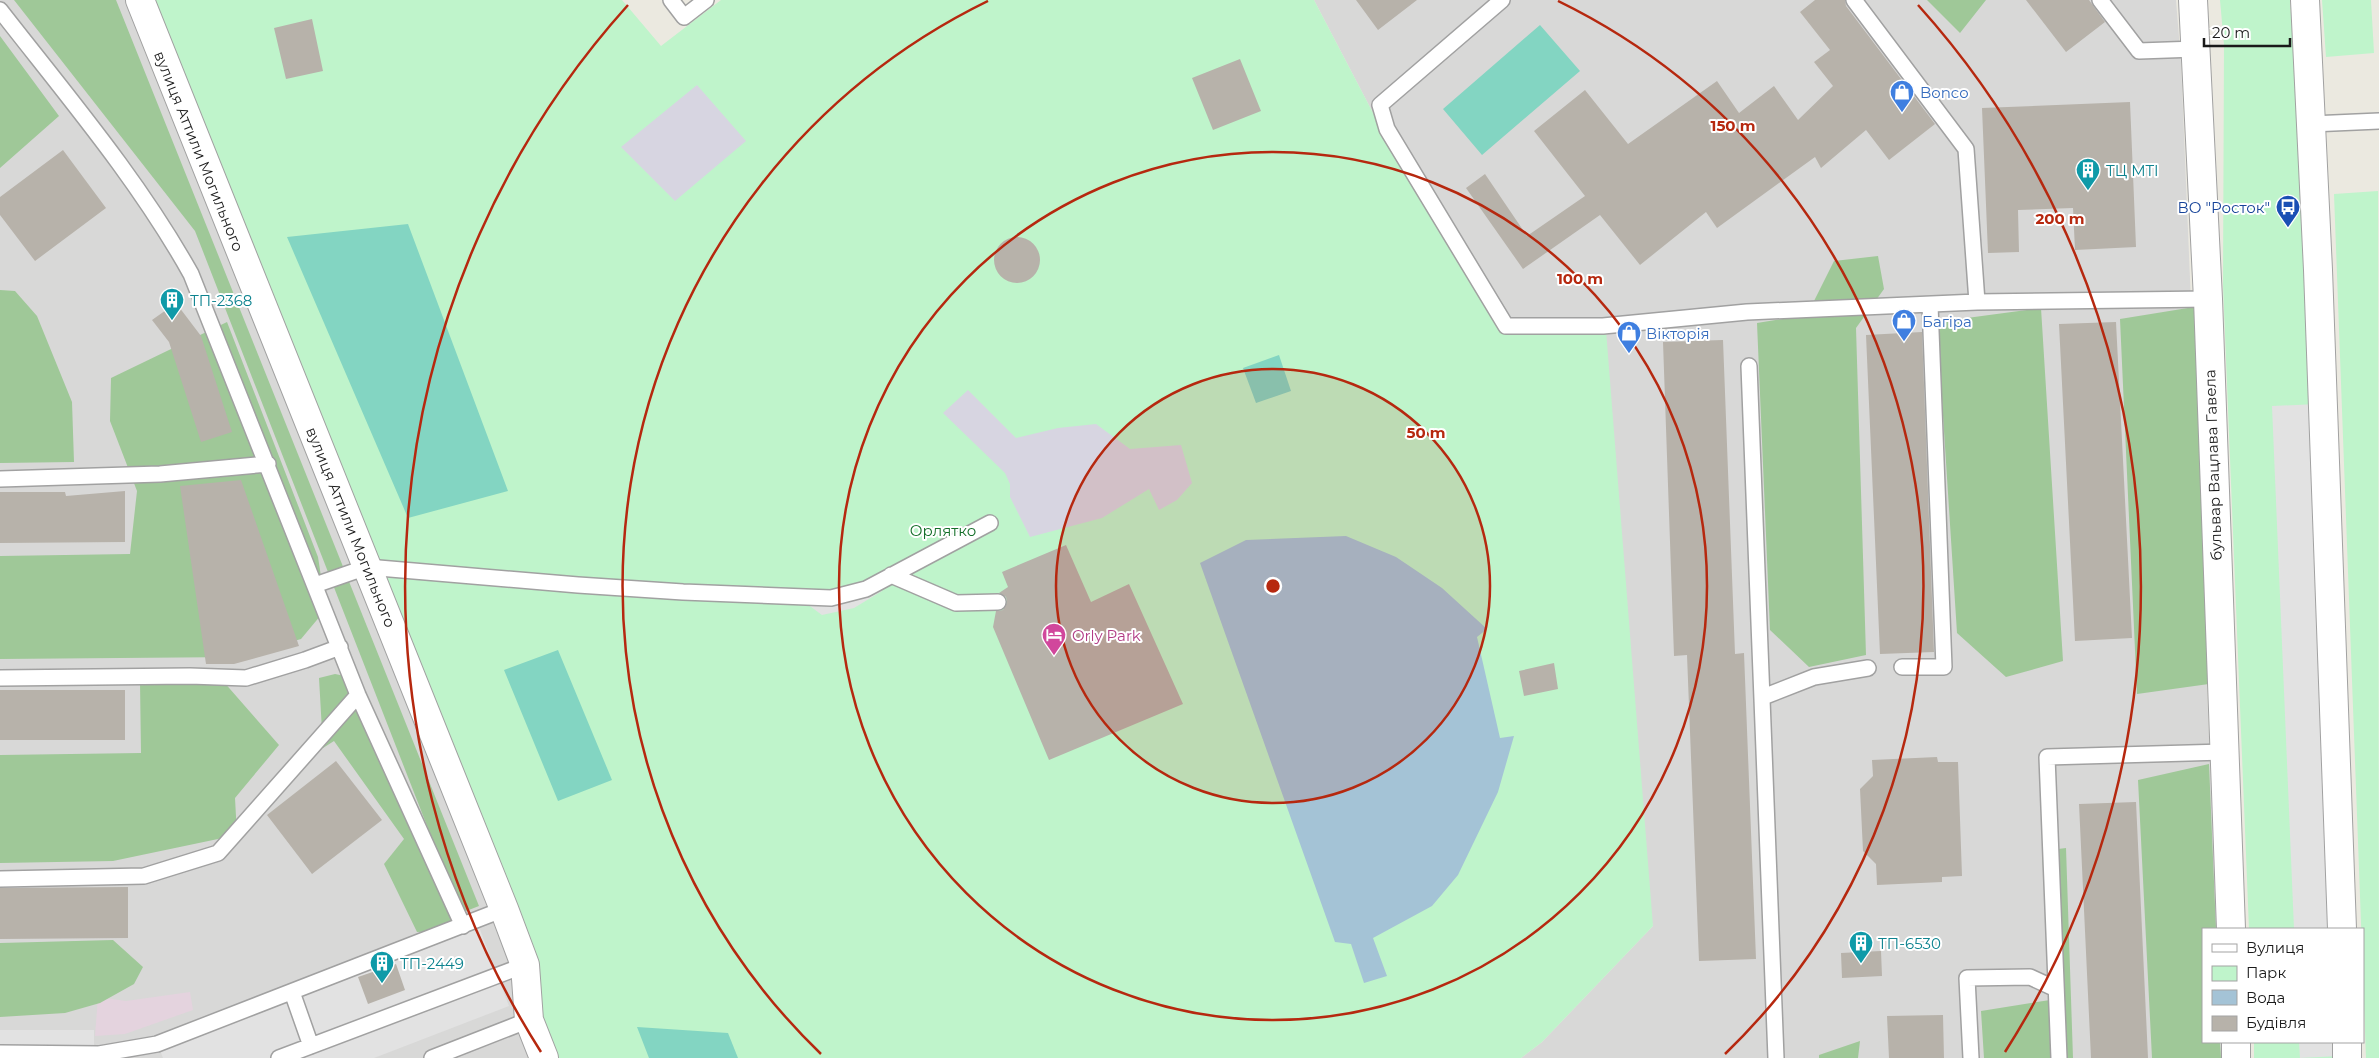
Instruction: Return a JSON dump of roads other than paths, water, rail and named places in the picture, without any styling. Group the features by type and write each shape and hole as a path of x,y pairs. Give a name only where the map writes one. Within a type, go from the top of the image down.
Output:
{"street":[{"name":"вулиця Аттили Могильного","path":"140,0 504,909 525,965 530,1020 544,1058"},
{"name":"бульвар Вацлава Гавела","path":"2193,0 2208,299 2231,928"},
{"path":"2305,0 2342,928"},
{"path":"2236,1043 2236,1058"},
{"path":"2347,1043 2347,1058"}],"lane":[{"path":"671,0 684,17 706,0"},
{"path":"1502,0 1380,105 1387,129 1506,326 1602,326 1747,312 1977,302 2208,299"},
{"path":"1854,0 1966,149 1977,302"},
{"path":"2100,0 2139,51 2196,49"},
{"path":"0,10 132,180 164,227 191,274 268,464 358,695 463,926"},
{"path":"2311,124 2379,121"},
{"path":"1902,667 1944,667 1930,305"},
{"path":"1749,366 1776,1058"},
{"path":"0,479 160,474 268,464"},
{"path":"315,585 367,567 578,585 683,592 831,598 866,589 990,523"},
{"path":"891,575 956,603 998,602"},
{"path":"0,678 190,676 246,678 340,647"},
{"path":"1763,697 1814,677 1868,668"},
{"path":"0,879 144,876 218,853 358,695"},
{"path":"2059,1058 2047,757 2224,752"},
{"path":"0,1053 99,1054 157,1051 292,992 504,909"},
{"path":"279,1058 525,965"},
{"path":"1971,1058 1967,978 2030,977 2056,989"},
{"path":"292,992 311,1046"},
{"path":"432,1058 530,1020"}],"water":[{"path":"1346,536 1396,557 1442,588 1487,629 1477,637 1500,738 1514,736 1498,792 1458,875 1432,906 1373,938 1387,976 1364,983 1351,944 1335,942 1200,563 1246,540"}],"place":[{"name":"Bonco","path":"1902,113"},
{"name":"ТЦ MTI","path":"2088,191"},
{"name":"ВО \"Росток\"","path":"2288,228"},
{"name":"ТП-2368","path":"172,321"},
{"name":"Багіра","path":"1904,342"},
{"name":"Вікторія","path":"1629,354"},
{"name":"Orly Park","path":"1054,656"},
{"name":"ТП-6530","path":"1861,964"},
{"name":"ТП-2449","path":"382,984"}],"park label":[{"name":"Орлятко","path":"943,530"}]}
